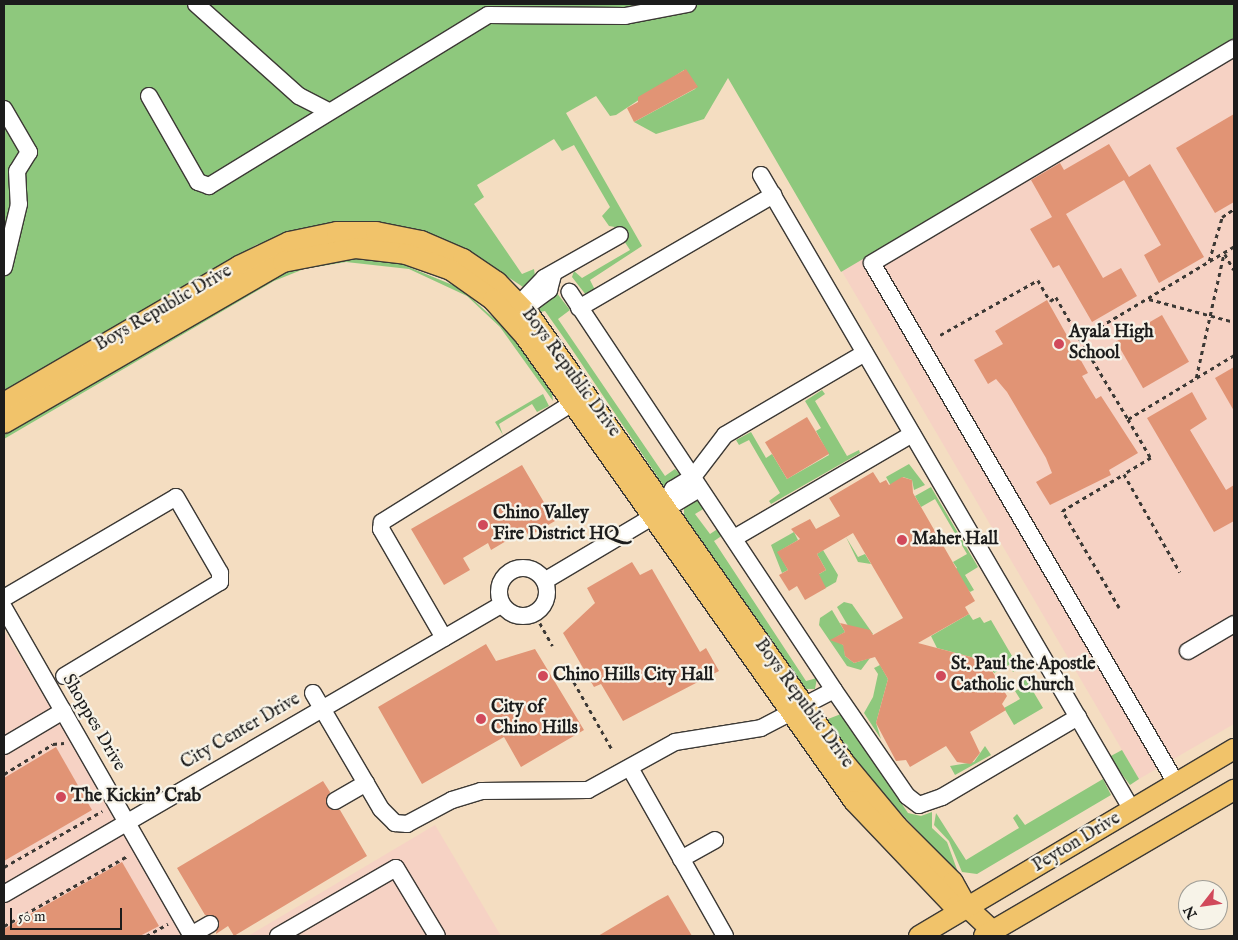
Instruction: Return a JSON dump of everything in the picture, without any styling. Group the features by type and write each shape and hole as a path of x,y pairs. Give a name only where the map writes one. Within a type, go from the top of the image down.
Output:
{"main road":[{"name":"Boys Republic Drive","path":"4,403 239,266 303,238 351,231 421,241 474,266 520,303 579,399 798,711 871,798 952,882 967,907 992,934"},
{"name":"Boys Republic Drive","path":"4,423 264,270 305,255 344,248 406,254 436,263 473,284 515,323 579,399"},
{"name":"Peyton Drive","path":"919,936 1234,749"},
{"name":"Peyton Drive","path":"992,934 1234,790"}],"street":[{"path":"196,4 299,96 327,110"},
{"path":"149,96 198,182 208,186 327,110 488,15 625,16 688,4"},
{"path":"1176,783 872,263 1234,48"},
{"path":"4,108 29,152 18,171 19,204 4,267"},
{"path":"761,175 1132,810"},
{"path":"579,308 773,195"},
{"path":"520,303 534,301 549,290 553,274 620,235"},
{"path":"570,292 693,477 736,537 834,690 911,801 924,805 942,798 1078,717"},
{"path":"546,580 658,512 696,492 693,477 725,436 865,353"},
{"path":"444,638 381,529 382,522 579,399"},
{"path":"736,537 912,434"},
{"path":"4,598 176,497 220,573 220,582 64,676"},
{"path":"533,570 546,580 544,604 527,615 508,614 499,606 500,587 514,572 533,570"},
{"name":"City Center Drive","path":"4,894 499,606"},
{"name":"Shoppes Drive","path":"4,608 192,935"},
{"path":"1188,651 1234,624"},
{"path":"313,693 387,818 407,824 475,792 578,792 630,768 675,742 705,734 750,731 798,711 834,690"},
{"path":"4,746 63,711"},
{"path":"630,768 725,936"},
{"path":"335,801 366,783"},
{"path":"681,859 714,840"},
{"path":"278,936 396,868 436,936"},
{"path":"192,935 210,924"}],"path":[{"path":"1208,262 1222,217 1234,209"},
{"path":"1080,339 1234,247"},
{"path":"1224,253 1234,270"},
{"path":"1196,378 1212,315 1224,253"},
{"path":"940,335 1038,280 1050,301 1056,297 1151,458 1062,511 1119,608"},
{"path":"1148,298 1234,322"},
{"path":"1128,419 1234,355"},
{"path":"1124,474 1180,572"},
{"path":"540,623 553,646"},
{"path":"574,682 613,751"},
{"path":"4,774 53,744 67,744"},
{"path":"4,867 104,810 100,802"},
{"path":"4,926 132,853"},
{"path":"146,936 168,923 168,917"}],"shaded area":[{"name":"Ayala High School","path":"753,4 1234,4 1234,724 1139,779 703,34"},
{"path":"4,631 192,936 4,936"},
{"path":"435,825 501,936 248,936"}],"green space":[{"path":"4,4 1234,4 1234,40 841,272 728,78 704,119 656,134 634,122 695,89 697,86 684,70 616,115 610,116 596,96 566,113 642,246 590,280 595,290 586,295 572,277 574,271 582,278 630,250 615,227 609,226 602,216 610,207 574,145 562,151 554,139 477,185 484,197 474,204 522,274 534,269 535,276 523,287 467,250 421,230 379,223 318,225 256,245 4,392"},
{"path":"346,258 394,261 460,288 508,331 552,393 553,401 500,327 467,296 409,269 346,262 304,269 274,281 4,439 4,435 286,271"},
{"path":"556,292 570,310 558,319 622,413 665,476 675,469 680,474 665,488 545,311 540,312 539,307"},
{"path":"822,390 825,394 815,401 847,456 859,450 860,453 771,504 769,501 780,493 749,440 739,445 736,440 751,432 766,458 772,454 787,479 829,455 816,431 821,428 805,401"},
{"path":"543,394 549,406 537,412 532,404 499,424 503,435 495,422"},
{"path":"909,464 925,485 914,490 912,480 903,477 892,488 886,477"},
{"path":"931,487 978,567 965,575 974,590 970,592 952,571 957,568 953,562 967,554 935,499 921,507 915,496"},
{"path":"698,499 705,508 695,514 710,534 719,528 723,535 714,541 806,681 817,678 815,689 804,689 684,515 684,508"},
{"path":"794,532 798,540 778,552 788,570 782,573 771,545"},
{"path":"846,537 858,557 865,554 871,564 858,562"},
{"path":"823,550 838,575 836,582 822,590 814,577 826,570 817,554"},
{"path":"844,602 852,604 873,634 854,636 837,607"},
{"path":"832,610 845,632 835,638 844,646 845,656 854,663 870,658 861,670 847,666 819,625 820,618"},
{"path":"969,614 973,620 980,617 984,623 991,620 1019,668 1013,672 1009,665 994,673 986,661 937,648 931,636"},
{"path":"880,665 888,679 876,723 881,739 864,713 873,697 878,674 874,668"},
{"path":"1024,676 1043,708 1014,725 1004,708 1020,699 1015,691 1022,687 1018,680"},
{"path":"841,714 908,813 921,816 932,812 932,828 947,842 959,875 869,779 829,724 828,719"},
{"path":"985,746 991,755 955,775 950,766 974,762"},
{"path":"1122,750 1139,779 1130,785 1109,757"},
{"path":"1103,779 1111,795 977,874 962,872 949,841 934,825 936,813 966,860 1019,828 1013,818 1017,814 1025,825"}],"building":[{"path":"686,69 698,87 634,122 627,108 638,102 638,97"},
{"path":"1234,114 1234,202 1215,213 1176,148"},
{"path":"1109,144 1129,177 1150,164 1204,257 1159,283 1144,255 1161,245 1124,180 1066,214 1103,278 1121,268 1137,296 1092,322 1059,265 1053,268 1030,229 1052,217 1031,180 1060,163 1064,170"},
{"path":"1047,300 1088,373 1082,376 1096,399 1101,396 1138,453 1109,470 1111,475 1050,505 1036,482 1052,473 1046,458 1007,392 996,379 988,384 974,360 1003,344 995,331"},
{"path":"1162,315 1189,362 1143,388 1116,342"},
{"path":"1234,367 1234,411 1215,378"},
{"path":"1192,392 1207,419 1190,430 1226,490 1234,485 1234,521 1214,532 1147,418"},
{"path":"807,417 829,454 787,479 765,442"},
{"name":"Chino Valley Fire District HQ","path":"522,465 555,521 529,536 525,530 491,550 488,543 463,558 470,570 444,585 411,529"},
{"path":"873,472 880,483 886,480 889,485 902,477 912,480 913,493 975,601 965,607 969,614 918,643 986,661 1007,696 1002,704 1006,710 970,732 980,753 971,764 957,762 946,746 910,767 906,760 896,761 876,723 888,679 875,657 854,663 845,656 843,645 830,640 845,632 840,623 870,630 873,635 903,618 853,533 817,554 826,570 819,574 826,588 805,600 797,586 789,591 779,575 788,570 777,552 800,539 791,529 810,519 816,529 840,516 829,498"},
{"path":"632,562 640,575 652,569 700,652 706,648 719,671 623,721 601,684 594,687 563,633 595,603 587,588"},
{"name":"City of Chino Hills","path":"486,644 496,661 535,649 584,730 521,767 504,737 422,784 378,707"},
{"path":"56,747 92,810 4,861 4,778"},
{"path":"323,781 330,792 327,806 340,810 367,856 234,936 228,926 216,934 218,919 205,915 177,868"},
{"path":"122,862 159,926 140,936 4,936 4,929"},
{"path":"668,895 692,936 598,936 657,901"}],"place":[{"name":"Ayala High School","path":"1059,344"},
{"name":"Chino Valley Fire District HQ","path":"483,525"},
{"name":"Maher Hall","path":"902,540"},
{"name":"Chino Hills City Hall","path":"543,676"},
{"name":"St. Paul the Apostle Catholic Church","path":"941,676"},
{"name":"City of Chino Hills","path":"481,719"},
{"name":"The Kickin' Crab","path":"61,797"}]}
